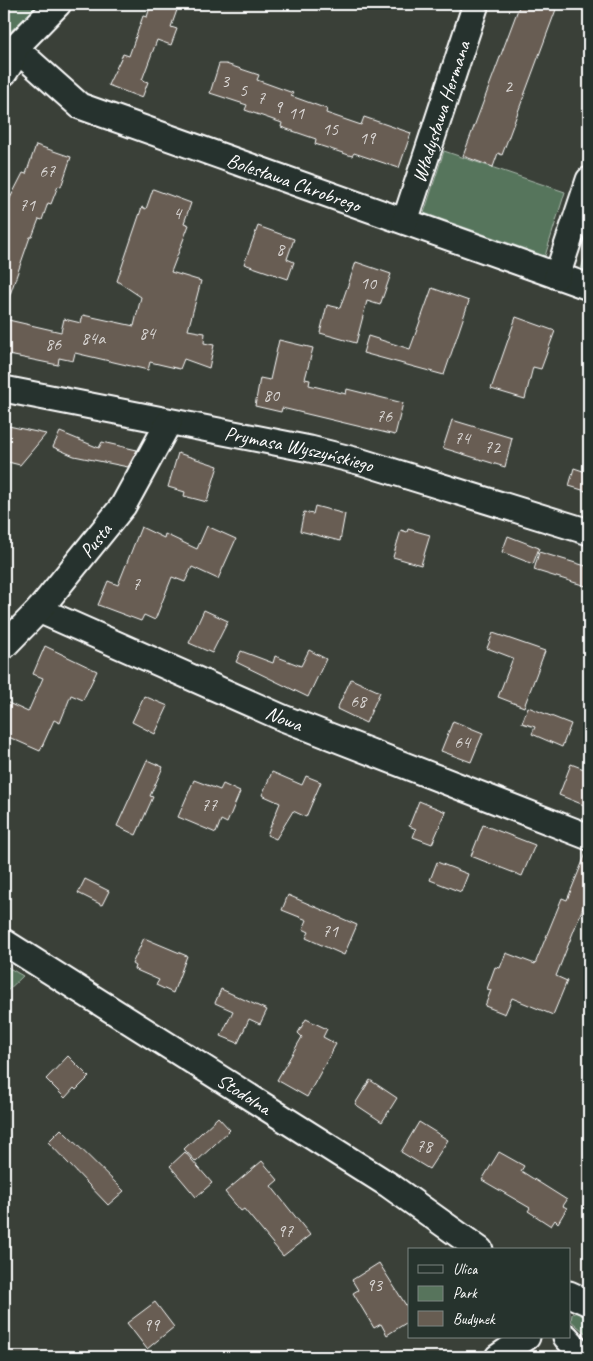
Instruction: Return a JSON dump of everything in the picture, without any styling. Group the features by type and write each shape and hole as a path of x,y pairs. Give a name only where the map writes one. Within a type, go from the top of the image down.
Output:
{"street":[{"path":"4,73 10,64 9,50 58,4"},
{"name":"Władysława Hermana","path":"405,221 476,4"},
{"name":"Bolesława Chrobrego","path":"9,50 80,106 589,287"},
{"path":"557,276 589,180"},
{"name":"Prymasa Wyszyńskiego","path":"4,389 310,449 362,462 589,532"},
{"name":"Pusta","path":"4,646 39,610 123,506 169,422"},
{"name":"Nowa","path":"39,610 283,718 589,837"},
{"name":"Stodolna","path":"4,942 389,1186 477,1248"},
{"path":"570,1294 589,1303"},
{"path":"498,1357 526,1338"},
{"path":"567,1338 584,1357"}],"green space":[{"path":"4,4 40,4 4,37"},
{"path":"444,151 565,192 545,256 424,213"},
{"path":"589,245 589,272 581,269"},
{"path":"4,965 23,976 4,994"},
{"path":"577,1312 589,1315 589,1336 571,1321 572,1314"}],"building":[{"path":"151,4 160,4 177,10 171,27 177,29 171,45 157,40 142,80 148,82 142,98 108,85 123,54 129,56 143,16 147,17"},
{"path":"520,4 558,4 502,155 498,153 493,167 463,156"},
{"path":"219,64 226,64 259,75 257,80 293,93 291,96 327,109 326,113 361,125 364,117 411,133 399,168 354,153 352,156 315,144 316,139 281,127 282,123 245,110 247,105 210,93"},
{"path":"36,145 71,157 61,187 58,186 51,204 48,203 42,220 39,219 32,237 30,237 6,306 4,305 4,210 23,173 26,174"},
{"path":"153,189 191,203 184,223 189,225 171,272 201,281 188,330 205,333 204,343 214,345 209,368 184,359 180,369 150,362 148,370 75,353 73,361 59,358 58,365 4,354 4,319 61,332 64,319 81,323 83,315 134,326 141,297 117,281 142,207 146,209"},
{"path":"258,226 294,239 287,259 294,262 288,279 244,264"},
{"path":"356,262 391,274 380,305 367,301 356,343 320,333 327,305 340,308"},
{"path":"432,288 469,301 444,375 363,353 368,336 410,349"},
{"path":"516,317 555,331 541,369 533,367 525,399 491,389"},
{"path":"279,340 313,348 305,379 310,380 309,385 346,394 347,389 403,403 395,435 282,408 281,412 255,406 260,378 270,380"},
{"path":"452,420 512,438 505,467 443,448"},
{"path":"4,425 46,434 20,465 4,461"},
{"path":"60,432 99,448 102,442 137,450 128,467 74,456 53,447"},
{"path":"178,453 218,466 207,502 184,496 185,492 168,487"},
{"path":"574,468 589,473 589,492 569,486"},
{"path":"315,506 345,514 340,541 300,531 304,512 313,514"},
{"path":"207,526 236,539 218,579 192,567 185,582 172,577 155,620 144,615 141,621 98,605 108,581 118,585 141,527 164,538 165,534 197,549"},
{"path":"408,529 430,535 421,565 393,557 401,530 407,532"},
{"path":"508,536 539,548 533,564 502,552"},
{"path":"539,552 589,567 589,587 534,570"},
{"path":"204,610 228,621 212,653 189,643"},
{"path":"493,633 545,651 524,707 498,697 513,658 487,648"},
{"path":"45,646 97,671 83,700 71,695 60,723 54,720 40,751 4,735 4,701 28,712 43,678 33,674"},
{"path":"309,650 326,659 308,697 236,662 241,651 273,663 275,656 301,666"},
{"path":"351,679 380,692 366,723 337,709"},
{"path":"144,696 168,706 155,734 132,722"},
{"path":"528,707 571,724 562,747 532,734 535,727 522,723"},
{"path":"453,721 483,733 471,762 441,751"},
{"path":"147,760 163,767 150,796 153,797 136,835 117,826"},
{"path":"571,764 589,771 589,807 559,795"},
{"path":"272,772 302,785 306,776 321,782 306,817 293,811 276,839 267,835 280,803 262,795"},
{"path":"194,780 220,790 223,784 240,792 227,823 221,820 216,833 178,817"},
{"path":"419,801 446,812 432,844 413,837 416,829 409,826"},
{"path":"483,825 535,845 522,876 471,856"},
{"path":"587,851 589,851 589,892 556,976 567,981 553,1015 512,998 505,1014 485,1006 491,990 487,989 495,967 500,968 506,953 535,964 562,898 567,900"},
{"path":"437,862 468,874 461,892 430,880"},
{"path":"85,879 109,891 102,905 78,893"},
{"path":"288,895 357,925 344,955 306,938 309,932 303,929 307,920 282,910"},
{"path":"144,938 187,956 173,993 156,985 159,980 134,969 135,966 132,964"},
{"path":"221,989 267,1010 260,1024 249,1019 238,1043 221,1036 233,1011 215,1003"},
{"path":"306,1019 327,1029 323,1037 336,1044 307,1097 277,1080 302,1037 298,1033"},
{"path":"68,1056 89,1077 76,1090 74,1088 65,1098 46,1079"},
{"path":"370,1080 397,1098 382,1122 355,1104"},
{"path":"218,1117 230,1130 196,1162 184,1149"},
{"path":"419,1122 448,1140 429,1169 401,1152"},
{"path":"61,1129 124,1191 108,1205 48,1142"},
{"path":"185,1152 212,1183 196,1197 170,1166"},
{"path":"499,1152 524,1166 521,1171 567,1200 563,1206 567,1208 558,1223 555,1220 551,1226 528,1211 530,1208 482,1180"},
{"path":"262,1161 278,1180 271,1186 310,1235 283,1256 244,1209 241,1211 225,1192"},
{"path":"379,1263 408,1308 408,1322 387,1335 381,1324 374,1328 353,1293 358,1290 352,1280"},
{"path":"155,1302 174,1327 147,1349 127,1323"}]}
